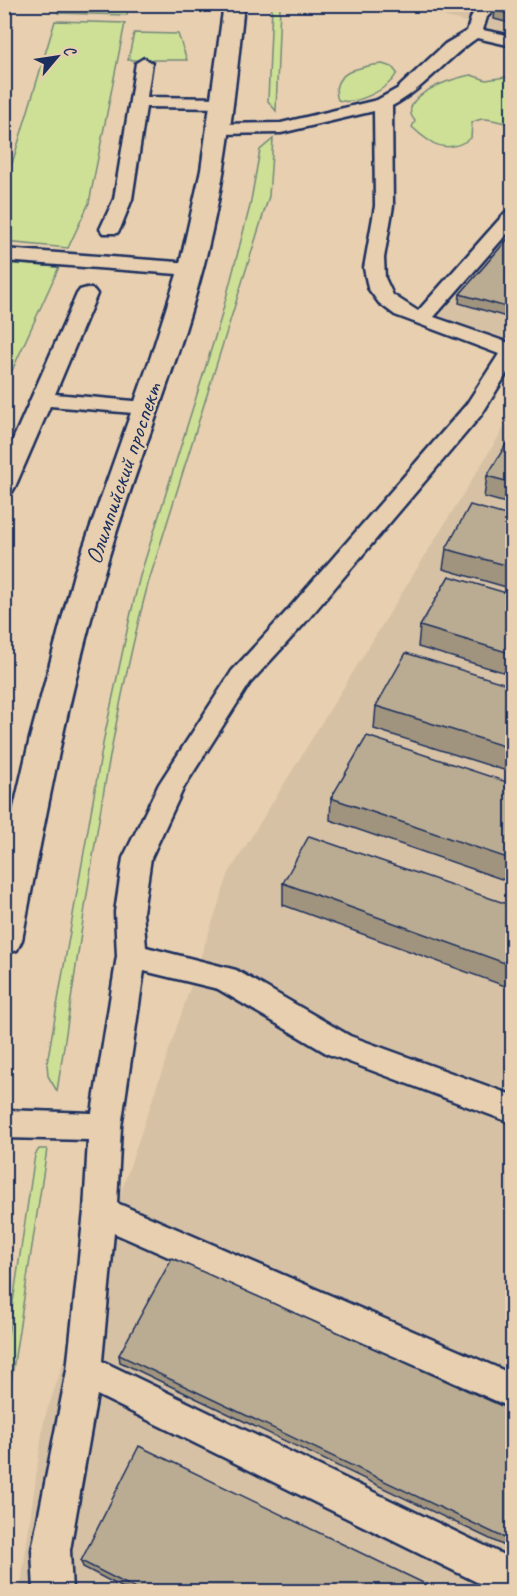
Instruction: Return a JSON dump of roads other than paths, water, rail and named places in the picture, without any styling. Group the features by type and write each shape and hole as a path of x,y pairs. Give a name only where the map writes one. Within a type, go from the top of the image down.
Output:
{"street":[{"name":"Олимпийский проспект","path":"4,940 50,722 76,617 107,516 191,269 208,202 224,103 234,4"}],"lane":[{"path":"220,129 281,128 383,104 403,93 451,48 474,33 480,15 492,4"},
{"path":"474,33 513,41"},
{"path":"110,229 123,199 144,63"},
{"path":"138,102 224,103"},
{"path":"53,1592 51,1550 84,1370 100,1210 105,1127 132,956 129,912 137,858 172,784 241,677 295,618 474,409 512,351 404,313 387,301 377,287 373,267 384,208 383,104"},
{"path":"421,319 513,217"},
{"path":"4,255 191,269"},
{"path":"4,488 87,294"},
{"path":"42,399 145,408"},
{"path":"132,956 226,979 339,1045 513,1109"},
{"path":"4,1124 105,1127"},
{"path":"100,1210 513,1391"},
{"path":"84,1370 513,1579"}]}
